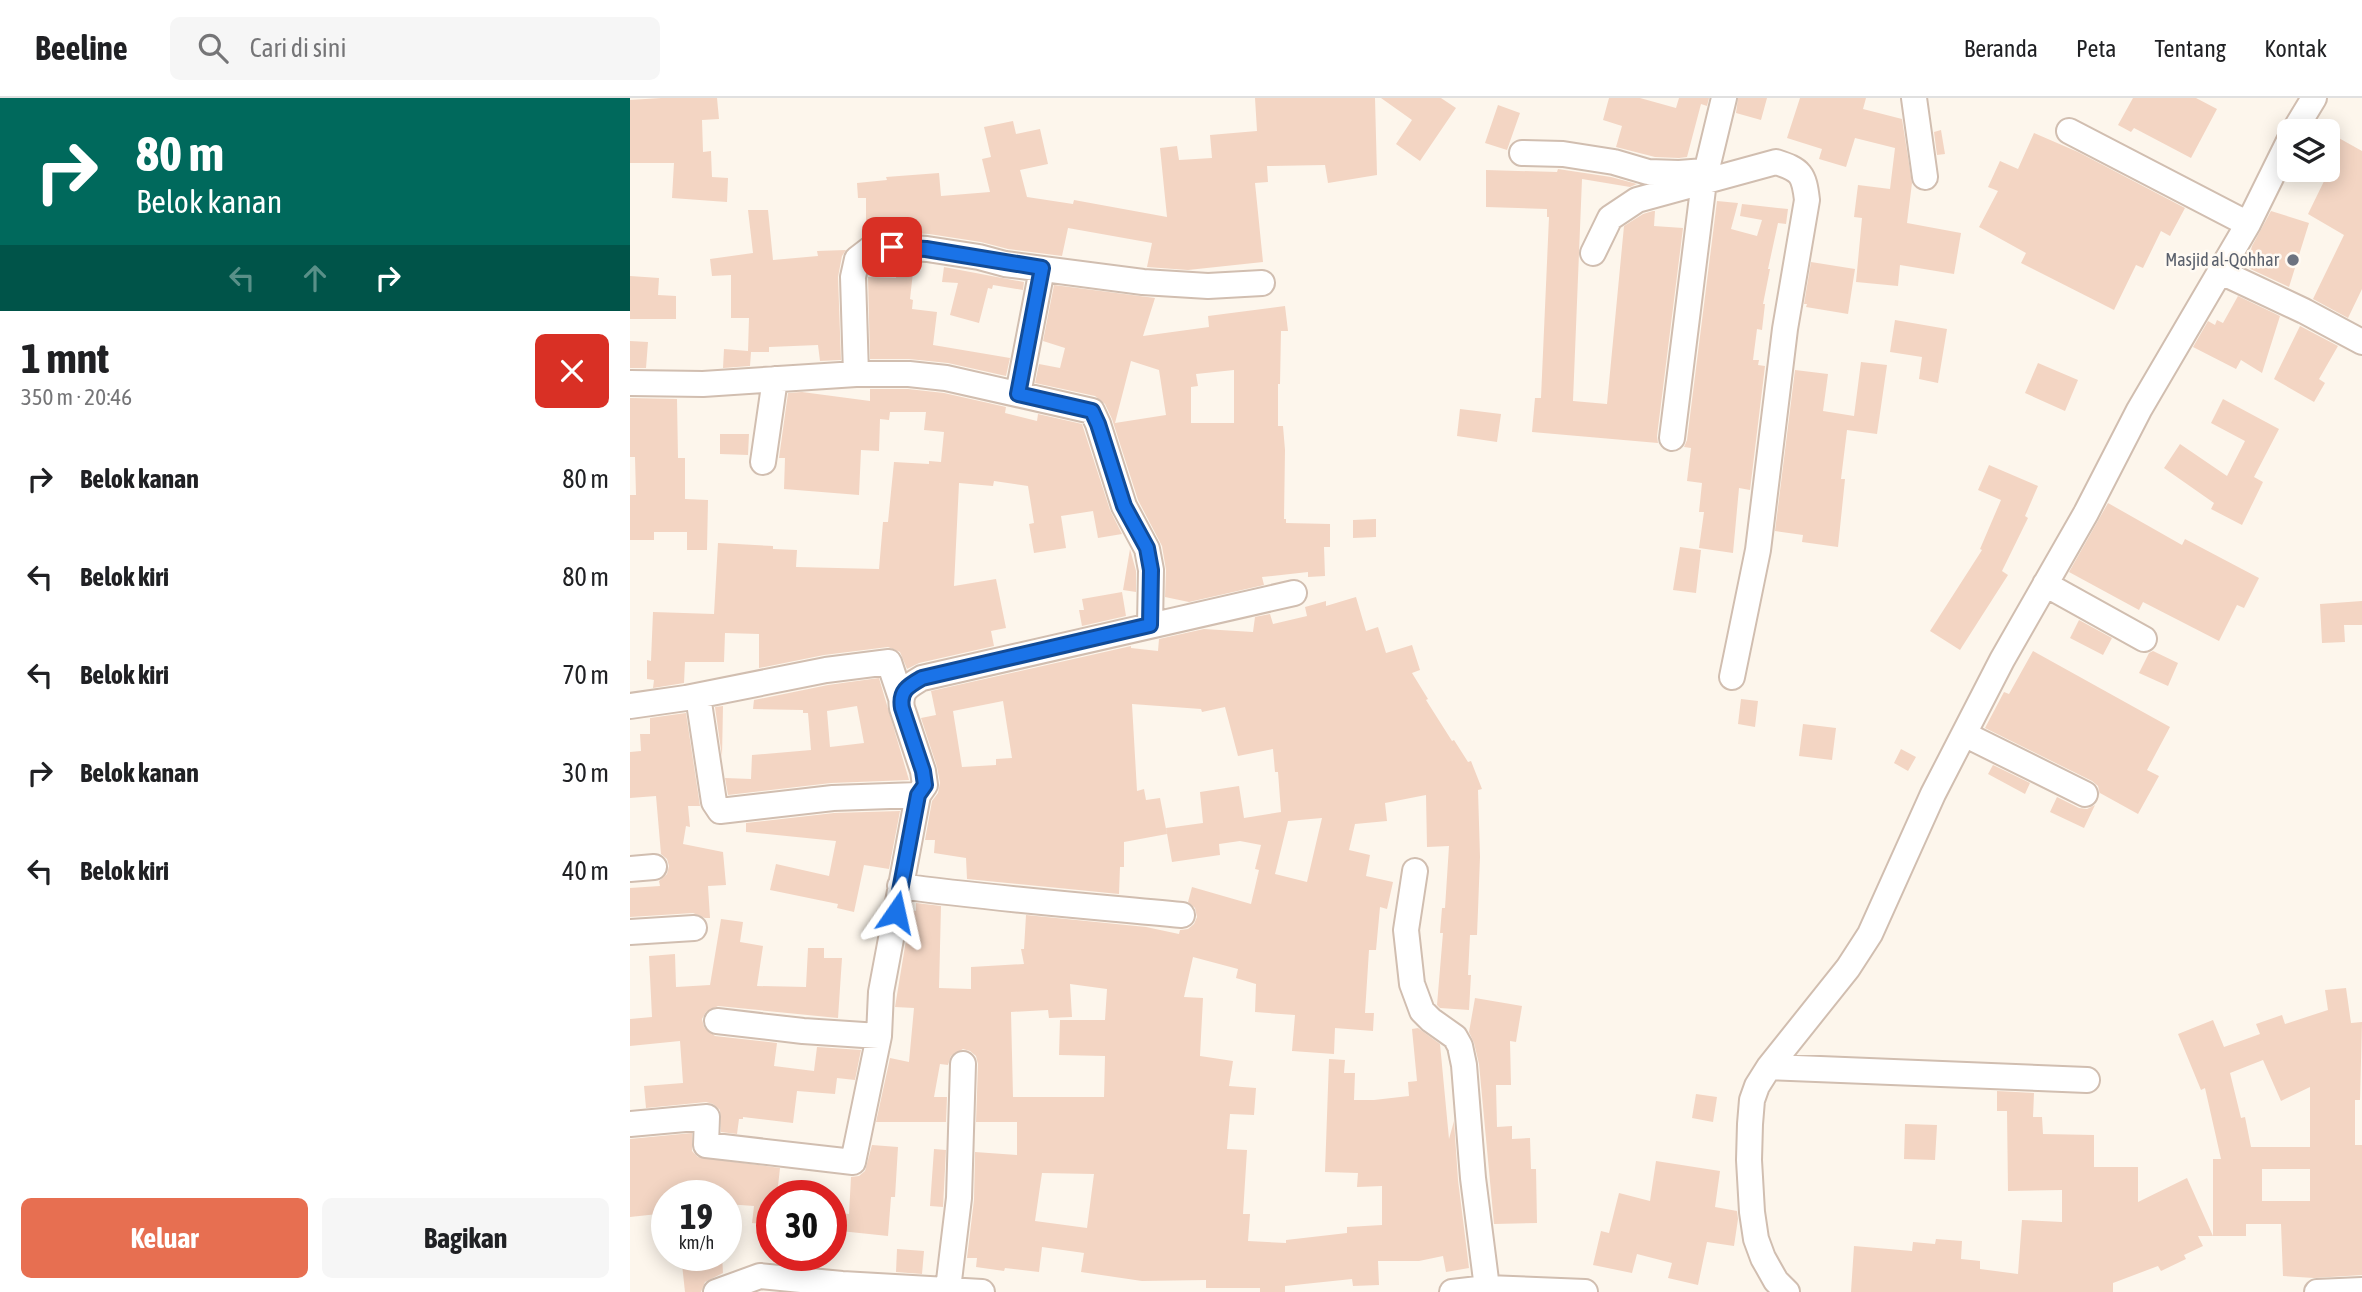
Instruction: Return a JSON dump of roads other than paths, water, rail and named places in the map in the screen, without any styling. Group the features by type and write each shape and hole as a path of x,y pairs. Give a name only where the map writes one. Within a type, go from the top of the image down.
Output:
{"street":[{"path":"1672,438 1705,176 1724,98"},
{"path":"1914,98 1925,177"},
{"path":"2301,119 2314,98"},
{"path":"2069,131 2248,224"},
{"path":"1522,153 1563,154 1614,162 1648,173 1705,176"},
{"path":"1594,253 1610,218 1620,209 1637,200 1705,176 1776,162 1794,168 1805,179 1807,200 1785,328 1758,550 1732,677"},
{"path":"1787,1292 1776,1281 1756,1239 1749,1160 1752,1100 1769,1067 1847,968 1870,934 1933,794 2002,660 2086,513 2139,410 2248,224 2277,165"},
{"path":"856,374 853,277 857,259 870,249 926,249 1143,282 1208,286 1262,283"},
{"path":"1018,394 1042,268"},
{"path":"2221,272 2362,342"},
{"path":"630,383 703,384 909,373 946,378 1092,411 1124,506 1147,548 1151,570 1150,625"},
{"path":"763,462 775,379"},
{"path":"2045,584 2144,639"},
{"path":"901,698 905,688 922,678 1294,593"},
{"path":"630,706 698,696 826,670 890,662 925,785 918,795 900,886 881,992 879,1036 853,1162 706,1145 707,1117 630,1124"},
{"path":"698,696 714,802 720,811 833,798 918,795"},
{"path":"1964,734 2085,794"},
{"path":"1415,871 1406,930 1412,984 1422,1011 1455,1037 1460,1046 1464,1065 1472,1178 1487,1288"},
{"path":"900,886 1001,900 1068,903 1182,915"},
{"path":"630,932 694,928"},
{"path":"717,1021 879,1036"},
{"path":"947,1290 959,1198 963,1064"},
{"path":"1769,1067 2087,1080"},
{"path":"716,1292 760,1276 982,1292"},
{"path":"1452,1292 1487,1288 1585,1292"},
{"path":"2317,1292 2352,1291"}],"place":[{"name":"Masjid al-Qohhar","path":"2293,260"}]}
